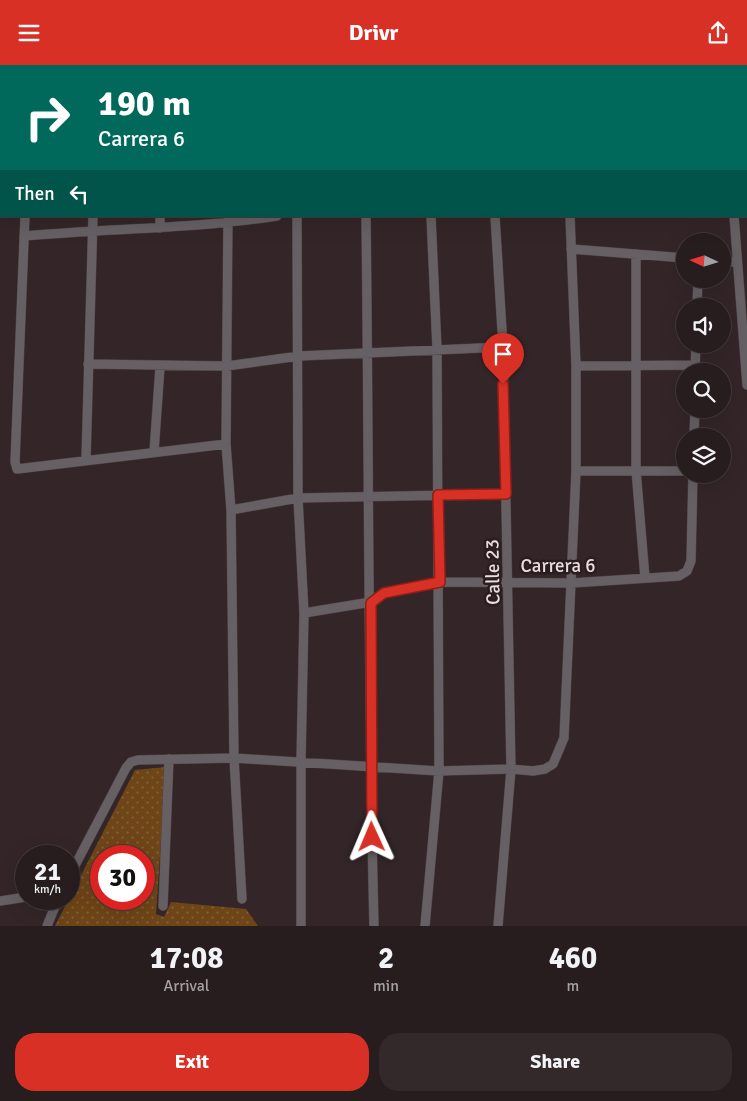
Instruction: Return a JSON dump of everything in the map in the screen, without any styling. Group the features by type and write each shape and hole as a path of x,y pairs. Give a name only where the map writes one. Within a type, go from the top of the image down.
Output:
{"street":[{"path":"25,217 15,462 17,469 86,459 226,444"},
{"path":"86,459 93,217"},
{"path":"160,217 160,228"},
{"path":"24,236 93,229 160,228 265,217"},
{"path":"297,217 298,498 304,613 300,761 301,926"},
{"path":"366,217 371,603 370,765 374,926"},
{"path":"425,926 439,771 440,582 437,349 431,217"},
{"name":"Calle 23","path":"495,217 503,347 511,769 498,926"},
{"path":"80,856 126,767 131,762 138,760 234,757 439,771 511,769 533,771 545,769 553,764 564,738 576,471 576,365 570,217"},
{"path":"734,217 737,262 743,281 747,385"},
{"path":"228,220 226,444 231,510 234,757 242,899"},
{"path":"571,249 676,257"},
{"path":"636,254 636,471 645,578"},
{"path":"731,262 737,262"},
{"path":"88,364 227,367 299,356 503,347"},
{"path":"576,365 676,368"},
{"path":"154,452 160,367"},
{"path":"576,471 676,471"},
{"name":"Carrera 6","path":"304,613 371,603 384,593 440,582 508,581 572,583 680,576 687,571 691,561 693,483"},
{"path":"231,510 298,498 506,494"},
{"path":"163,906 169,759"},
{"path":"0,901 15,899"},
{"path":"47,926 54,910"}],"shaded area":[{"path":"166,767 156,914 164,917 171,902 246,909 258,926 55,926 63,910 80,910 80,877 90,858 90,910 155,910 155,845 97,845 135,770"}],"route":[{"path":"372,837 370,765 371,603 384,593 440,582 438,495 506,494 503,384"}]}
